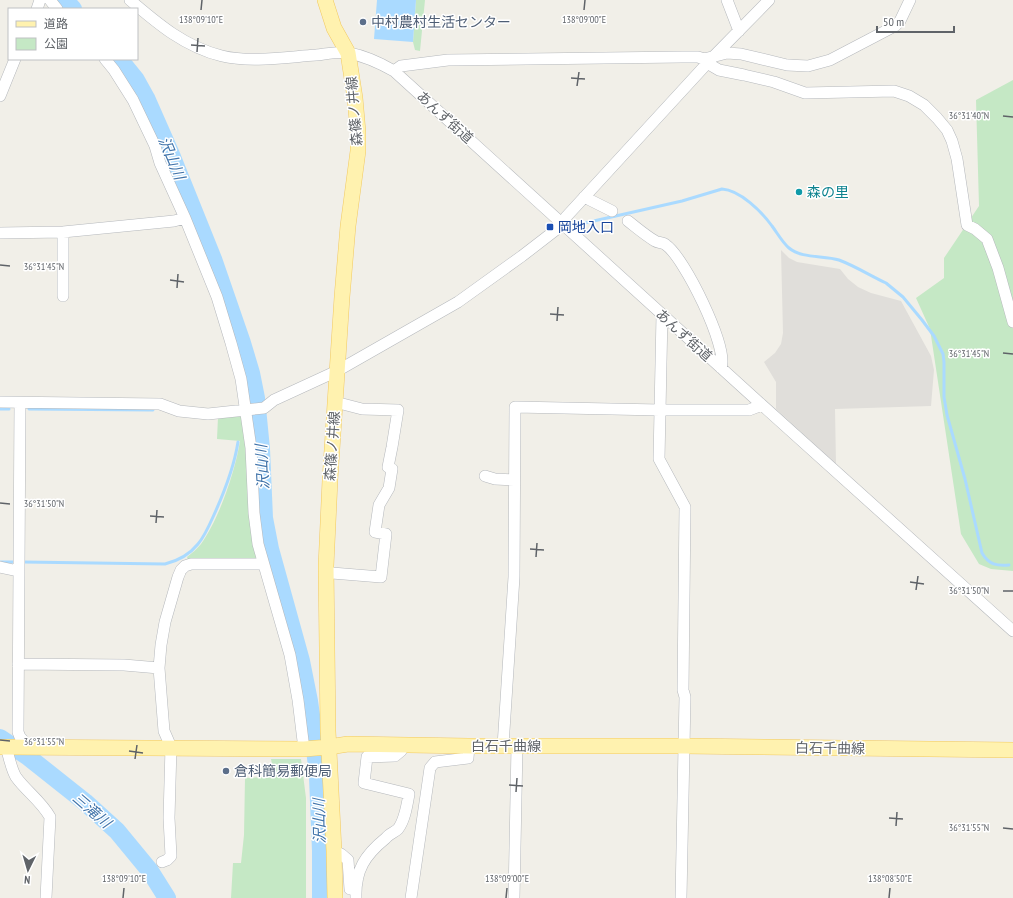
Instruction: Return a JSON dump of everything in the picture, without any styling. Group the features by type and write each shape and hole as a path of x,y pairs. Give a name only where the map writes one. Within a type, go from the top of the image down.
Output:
{"main road":[{"name":"森篠ノ井線","path":"326,0 334,28 348,53 355,98 358,132 358,150 348,226 337,371 326,566 327,747 334,851 335,898"},
{"name":"白石千曲線","path":"5,747 305,749 348,744 1013,750"}],"street":[{"path":"50,0 56,8"},
{"name":"あんず街道","path":"130,0 181,40 200,50 242,59 348,53 373,60 394,71 1013,631"},
{"path":"728,0 739,31"},
{"path":"0,402 160,404 179,411 208,414 264,408 274,400 337,371 458,302 557,229 584,197 710,60 769,0"},
{"path":"394,71 401,66 448,60 698,57 710,60 727,53 741,54 787,65 808,66 830,60 895,26 900,20 910,0"},
{"path":"0,96 15,60"},
{"path":"106,60 133,100 155,146 160,163 185,218 217,297 241,379 248,409 254,513 258,544 290,655 305,749"},
{"path":"710,60 719,70 774,82 805,93 894,91 909,96 924,105 947,130 952,141 957,159 967,225 975,229 987,239 998,268 1013,322"},
{"path":"584,197 612,212"},
{"path":"0,233 63,232 174,221 185,218"},
{"path":"628,221 657,242 666,244 683,264 715,331 722,355 723,364 721,368"},
{"path":"63,232 63,296"},
{"path":"662,315 659,459 685,507 683,690 685,698 681,898"},
{"path":"332,573 381,577 386,534 375,532 379,505 389,488 392,469 388,467 398,410 362,409 335,402"},
{"path":"20,403 18,732 28,747"},
{"path":"514,898 510,746 514,577 515,407 749,410 762,405"},
{"path":"485,476 494,480 514,480"},
{"path":"162,862 171,856 169,818 170,748 164,732 159,668 165,622 181,570 185,566 191,564 263,564"},
{"path":"0,567 18,571"},
{"path":"18,664 124,665 159,668"},
{"path":"404,745 395,756 367,758 364,783 409,794 426,795"},
{"path":"411,898 430,768 435,762 468,758 469,746"},
{"path":"5,747 15,775 23,786 45,807 50,817 46,898"},
{"path":"356,898 355,884 367,856 375,847 398,829 402,822 409,794"},
{"path":"334,851 341,854 348,860 351,898"}],"shaded area":[{"path":"781,250 789,258 797,262 840,269 848,279 858,287 871,293 901,301 931,356 934,370 931,406 835,409 836,464 776,409 776,382 764,362 775,353 781,344 783,333"}],"green space":[{"path":"416,0 425,0 420,51 415,50 413,42"},
{"path":"1013,80 1013,571 991,569 979,564 961,534 930,329 916,298 944,278 944,258 979,206 976,100"},
{"path":"238,414 242,416 257,556 255,559 188,560 187,557 201,544 214,522 230,481 238,453 240,441 217,439 218,417"},
{"path":"271,759 301,759 306,798 306,898 231,898 233,863 241,863 244,835 245,778 267,777 274,775"}],"water":[{"path":"377,0 416,0 413,42 374,39"}],"waterway":[{"name":"沢山川","path":"65,0 72,8"},
{"name":"沢山川","path":"120,60 136,80 146,98 172,157 213,259 251,373 256,398 261,449 264,518 270,549 301,661 313,729 318,777 321,898"},
{"path":"576,225 682,201 722,189 729,190 743,197 757,208 768,220 784,243 794,251 800,254 839,260 886,283 903,297 922,320 934,336 943,354 944,397 947,415 965,479 982,553 987,560 994,564 1009,565"},
{"path":"0,409 9,409"},
{"path":"29,409 153,410"},
{"path":"23,562 165,564 183,557 198,544 208,528 228,480 238,442"},
{"path":"0,562 14,562"},
{"name":"三滝川","path":"0,738 27,756 85,802 117,831 150,871 167,898"}],"place":[{"name":"中村農村生活センター","path":"363,22"},
{"name":"森の里","path":"799,192"},
{"name":"岡地入口","path":"550,227"},
{"name":"倉科簡易郵便局","path":"226,771"}]}
